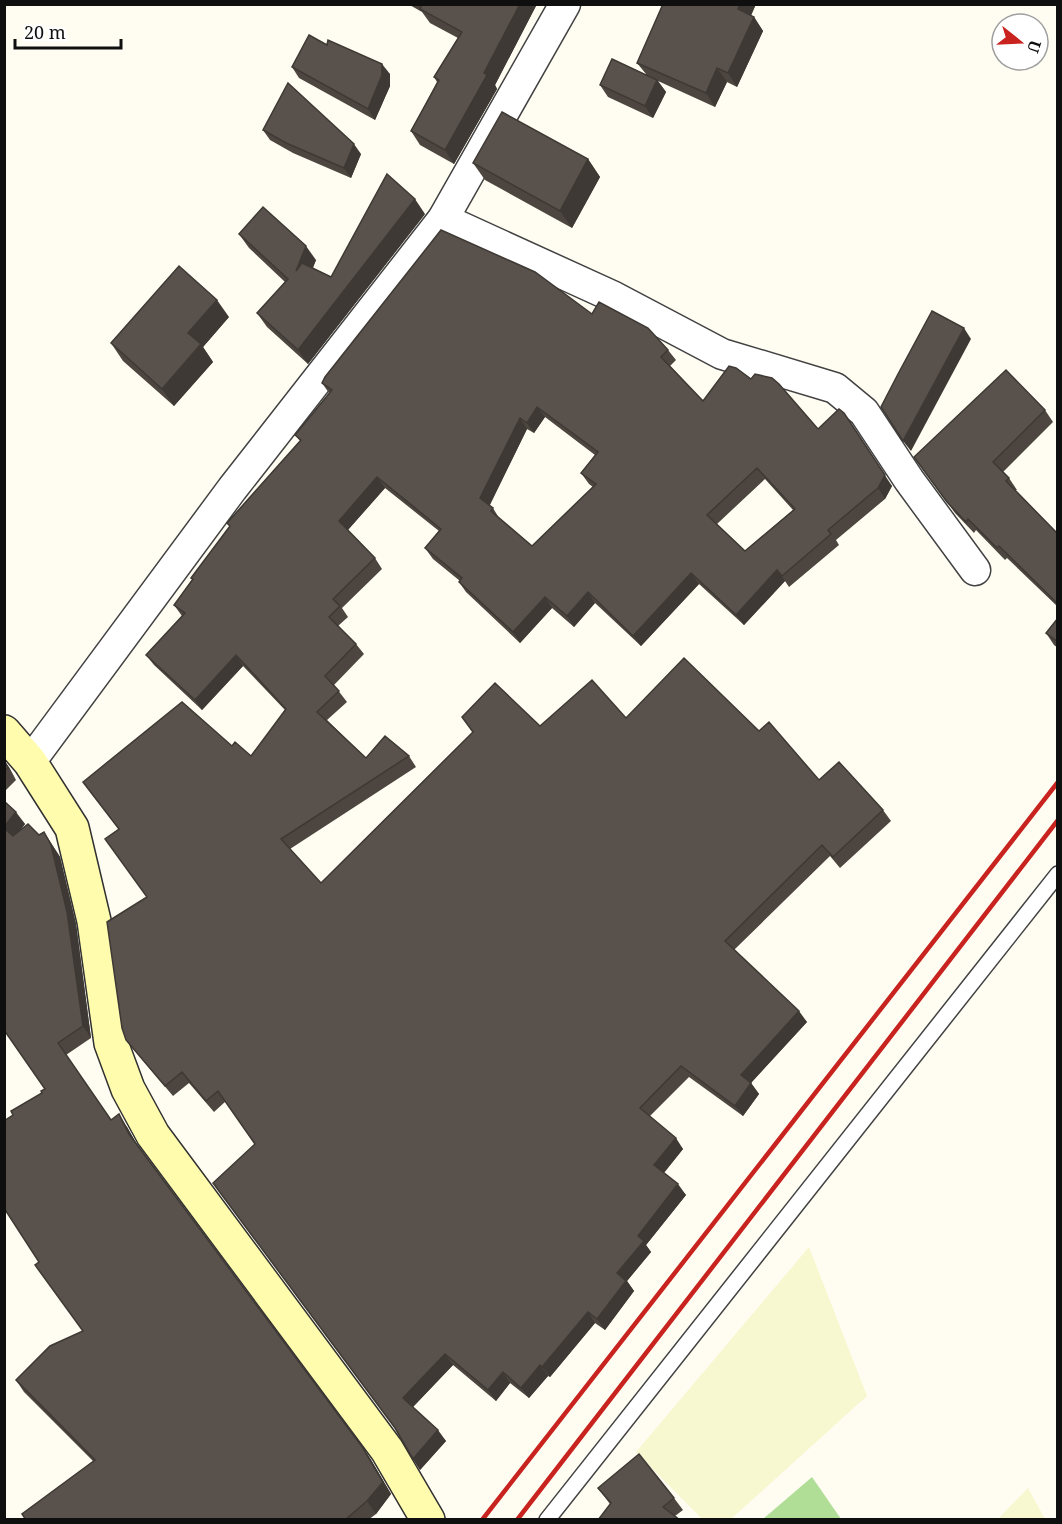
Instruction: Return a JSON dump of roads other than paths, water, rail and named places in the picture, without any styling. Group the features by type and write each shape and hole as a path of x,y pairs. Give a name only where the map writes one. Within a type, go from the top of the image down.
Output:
{"main road":[{"path":"4,732 30,762 72,828 94,921 111,1043 128,1089 153,1135 387,1450 428,1520"}],"street":[{"path":"30,762 232,489 443,219 565,4"},
{"path":"443,219 614,297 722,354 835,388 864,412 909,480 975,570"}],"lane":[{"path":"547,1520 1058,874"}],"railway":[{"path":"482,1520 1058,782"},
{"path":"517,1520 1058,820"}]}
